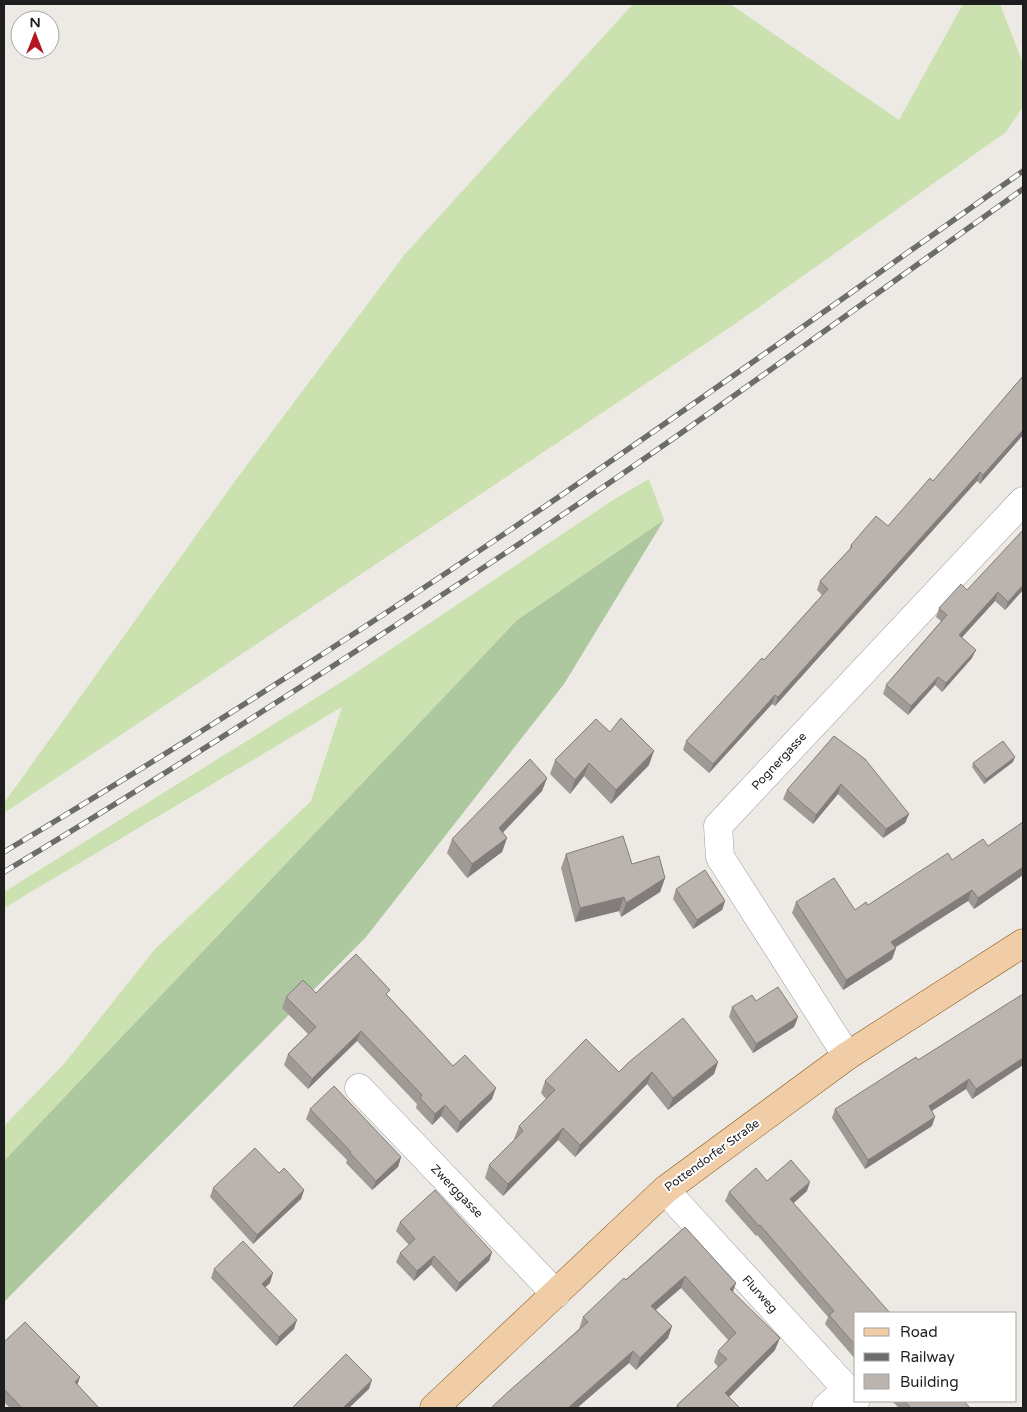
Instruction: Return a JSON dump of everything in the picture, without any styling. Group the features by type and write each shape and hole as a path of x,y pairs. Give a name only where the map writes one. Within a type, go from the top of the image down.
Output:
{"main road":[{"name":"Pottendorfer Straße","path":"434,1408 665,1190 847,1056 1023,943"}],"street":[{"name":"Pognergasse","path":"847,1056 720,857 718,826 1023,501"},
{"name":"Zwerggasse","path":"359,1088 556,1294"},
{"name":"Flurweg","path":"665,1190 854,1397"},
{"path":"826,1408 854,1400"}],"green space":[{"path":"633,4 730,4 899,120 963,4 1000,4 1023,63 1023,107 1006,132 738,322 4,813 4,803 238,477 405,254"},
{"path":"649,479 664,520 517,620 4,1161 4,1126 63,1065 155,949 311,801 342,707 4,908 4,892 351,676 613,500"},
{"path":"664,520 564,684 366,937 4,1302 4,1161 517,620"}],"building":[{"path":"1023,376 1023,430 983,475 980,472 778,697 775,695 713,764 686,741 762,658 764,660 828,589 820,581 852,547 851,545 876,516 888,526 930,478 933,481"},
{"path":"1023,530 1023,585 1008,602 998,592 959,635 976,650 946,683 938,677 911,706 886,685 947,615 939,608 961,584 967,590"},
{"path":"621,718 654,751 616,790 589,763 575,780 555,760 596,719 610,732"},
{"path":"834,736 865,759 909,814 886,829 841,784 816,815 787,790"},
{"path":"1003,741 1015,757 986,779 973,763"},
{"path":"530,759 547,778 499,828 507,838 472,864 452,839"},
{"path":"1023,822 1023,867 978,898 972,890 891,942 896,948 846,980 796,902 834,878 855,910 866,902 868,905 948,853 952,860 983,839 988,846"},
{"path":"623,836 632,864 659,856 665,878 626,903 624,897 580,908 566,854"},
{"path":"705,870 725,901 697,920 676,889"},
{"path":"356,954 390,990 386,994 453,1066 465,1055 496,1088 460,1122 445,1105 435,1114 420,1098 422,1095 361,1031 312,1079 288,1054 316,1027 286,997 303,980 316,993"},
{"path":"778,987 798,1017 756,1044 732,1007 752,995 756,1001"},
{"path":"1023,994 1023,1058 976,1089 969,1079 929,1106 935,1117 868,1160 835,1109 916,1057 918,1060"},
{"path":"683,1018 718,1062 673,1098 652,1072 580,1145 563,1128 508,1184 489,1165 523,1131 519,1126 555,1090 545,1081 586,1039 619,1072"},
{"path":"334,1086 401,1157 376,1181 310,1109"},
{"path":"255,1148 279,1173 284,1168 304,1190 257,1235 213,1188"},
{"path":"791,1160 810,1182 790,1199 889,1312 854,1312 854,1344 829,1315 834,1311 729,1192 756,1168 767,1181"},
{"path":"435,1190 492,1252 459,1283 434,1256 417,1271 400,1253 415,1239 400,1222"},
{"path":"685,1227 736,1283 730,1289 780,1338 725,1393 740,1408 680,1408 677,1405 727,1359 718,1351 736,1333 685,1276 651,1306 672,1326 640,1358 633,1351 568,1408 491,1408 588,1322 583,1317 624,1278 626,1280"},
{"path":"243,1241 273,1273 262,1284 297,1320 279,1337 214,1269"},
{"path":"25,1322 80,1377 75,1382 99,1408 22,1408 4,1389 4,1342"},
{"path":"346,1354 372,1380 343,1408 292,1408"},
{"path":"905,1402 965,1402 970,1408 911,1408"}],"railway":[{"path":"4,852 261,694 451,570 769,351 1023,171"},
{"path":"4,872 263,711 519,544 710,413 1023,189"}]}
